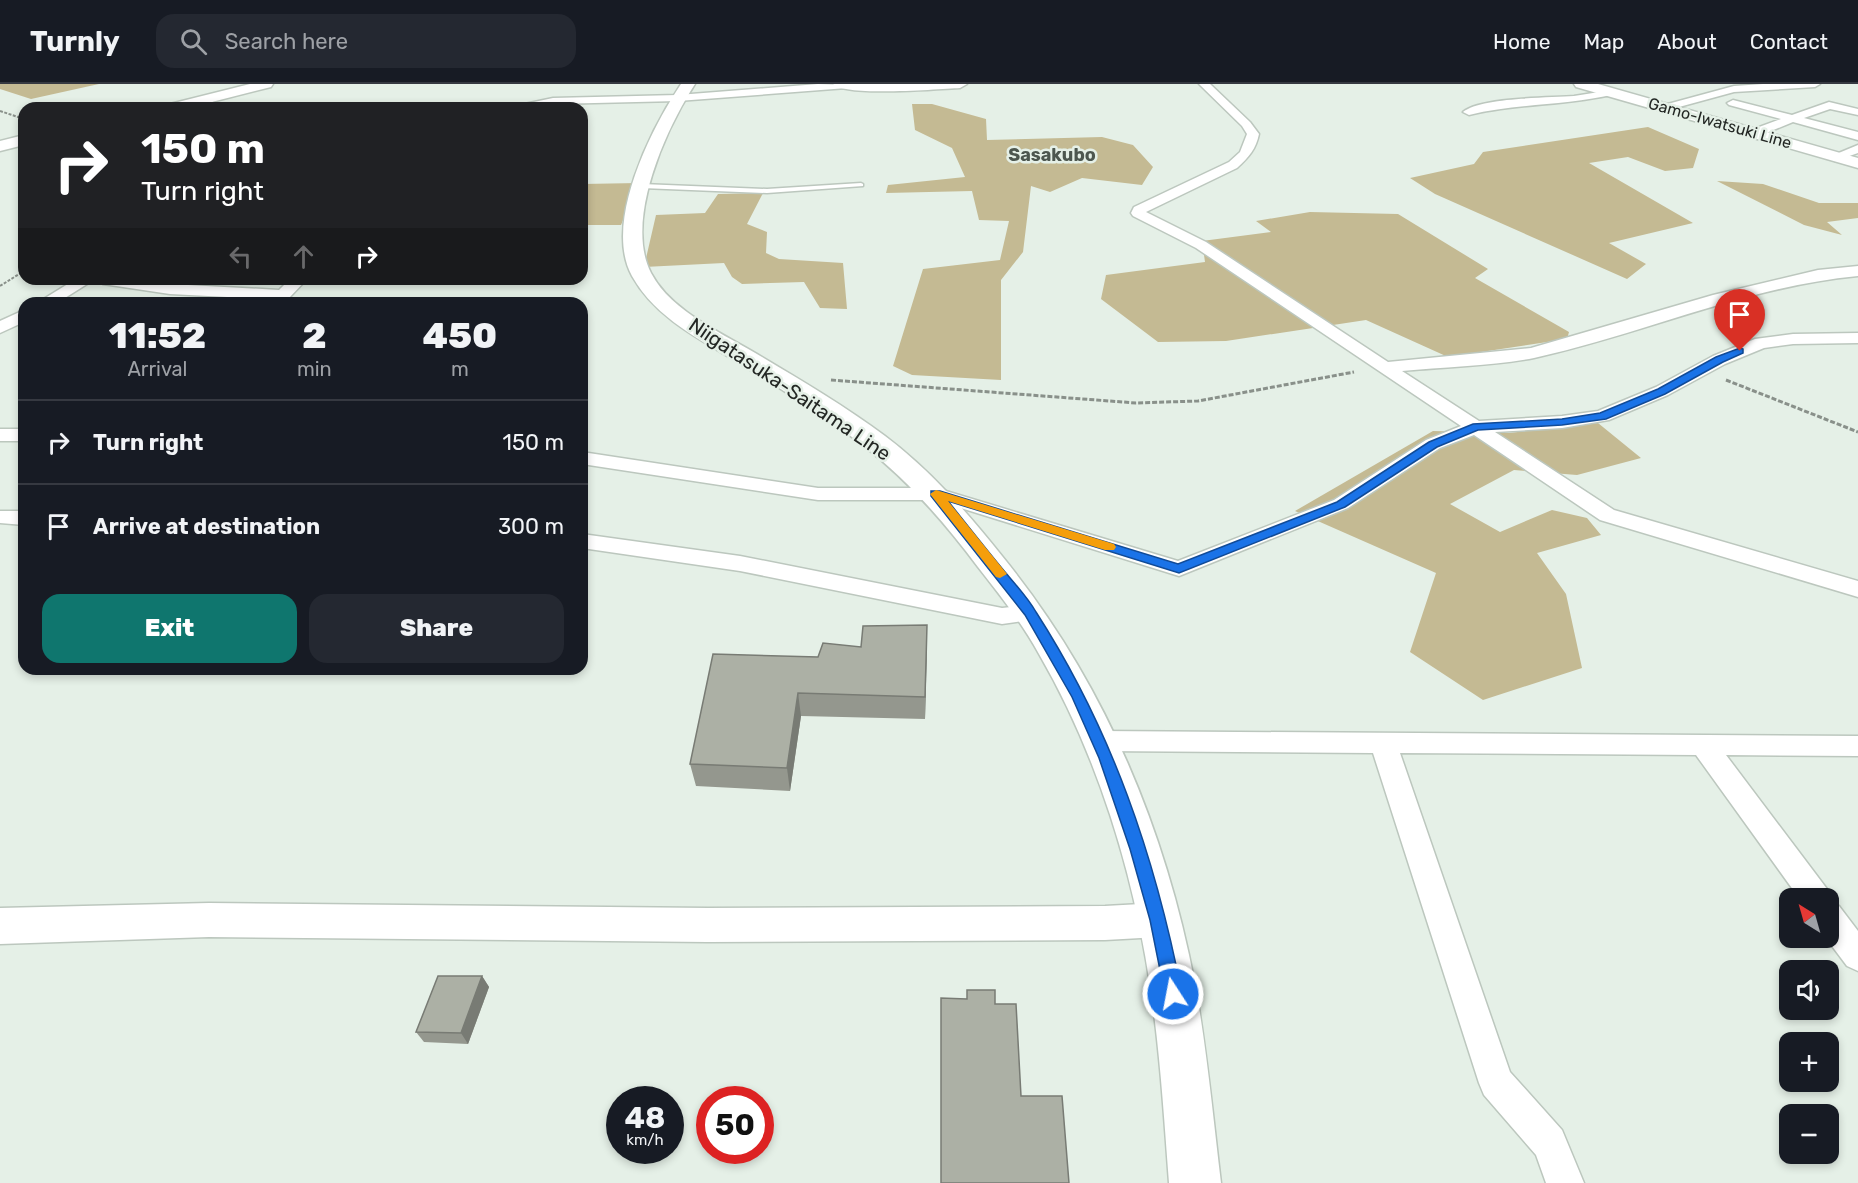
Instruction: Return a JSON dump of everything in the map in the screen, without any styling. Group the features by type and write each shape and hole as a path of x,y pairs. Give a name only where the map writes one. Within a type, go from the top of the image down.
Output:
{"main road":[{"path":"843,85 880,87 960,84"},
{"name":"Gamo-Iwatsuki Line","path":"1581,84 1858,163"},
{"name":"Niigatasuka-Saitama Line","path":"683,91 666,123 642,186 631,237 642,275 673,310 845,420 888,452 936,494 1030,613 1068,675 1100,741 1135,838 1159,920 1173,994 1195,1183"}],"street":[{"path":"216,102 266,84"},
{"path":"1204,84 1246,124 1253,134 1251,144 1233,165 1139,210 1138,213 1201,245 1607,515 1665,530 1858,589"},
{"path":"1668,107 1734,89 1815,84"},
{"path":"544,102 683,91 843,85"},
{"path":"1468,112 1527,101 1587,99 1611,92"},
{"path":"538,94 553,100"},
{"path":"1733,103 1858,136"},
{"path":"1755,133 1829,105 1858,112"},
{"path":"0,146 18,142"},
{"path":"1835,157 1858,149"},
{"path":"1386,367 1532,353 1719,298 1818,275 1858,271"},
{"path":"56,297 76,285"},
{"path":"143,285 170,289 283,295 293,285"},
{"path":"0,328 18,318"},
{"path":"588,459 818,494 936,494 1179,569 1341,504 1433,444 1477,427 1562,422 1602,416 1662,392 1700,370 1761,343 1793,339 1858,338"},
{"path":"0,435 18,435"},
{"path":"0,517 18,518"},
{"path":"588,542 627,545 714,560 1002,616 1030,613"},
{"path":"1100,741 1858,746"},
{"path":"1383,742 1496,1083 1549,1143 1565,1183"},
{"path":"1704,746 1809,888"},
{"path":"0,926 209,920 708,925 1094,923 1159,920"},
{"path":"1839,931 1858,956"}],"lane":[{"path":"642,186 767,191 861,185"}],"path":[{"path":"0,111 18,117"},
{"path":"0,286 18,276"},
{"path":"831,380 1136,403 1198,401 1386,367"},
{"path":"1700,370 1858,432"}],"shaded area":[{"path":"0,84 99,84 31,99 0,89"},
{"path":"912,104 932,104 986,119 987,140 1102,137 1133,145 1153,167 1142,185 1082,178 1050,192 1031,186 1023,252 1001,280 1001,380 912,375 893,366 923,269 1000,260 1009,221 979,220 972,191 886,193 888,185 965,177 952,148 915,130"},
{"path":"1648,127 1699,149 1693,168 1665,171 1628,157 1589,163 1693,223 1609,243 1646,264 1627,279 1435,194 1410,178 1474,164 1483,152"},
{"path":"1717,181 1763,184 1819,203 1858,203 1858,218 1827,222 1842,235 1804,225"},
{"path":"639,183 621,225 588,225 588,184"},
{"path":"763,193 747,224 767,232 766,253 779,259 843,263 847,309 820,308 804,282 742,284 732,277 724,263 644,267 656,215 705,213 718,194"},
{"path":"1310,212 1398,214 1488,269 1475,278 1569,332 1567,339 1448,357 1366,320 1226,341 1158,342 1101,299 1106,275 1205,262 1202,241 1271,232 1256,221"},
{"path":"1598,423 1641,458 1577,475 1514,470 1450,504 1500,532 1552,510 1587,518 1601,535 1537,553 1566,594 1582,668 1483,700 1410,652 1436,573 1295,511 1433,431 1509,433"}],"building":[{"path":"927,625 925,697 798,693 787,768 690,764 713,654 818,657 823,643 861,647 863,626"},
{"path":"438,976 482,976 461,1033 416,1032"},
{"path":"967,990 995,990 995,1004 1016,1004 1021,1096 1062,1096 1069,1183 941,1183 941,998 967,999"}],"slow traffic":[{"path":"1000,574 936,494 1110,547"}],"district":[{"name":"Sasakubo","path":"1052,155"}],"route":[{"path":"1173,994 1159,920 1139,849 1107,758 1079,696 1030,613 936,494 1179,569 1341,504 1433,444 1477,427 1562,422 1602,416 1662,392 1719,360 1740,351"}]}
